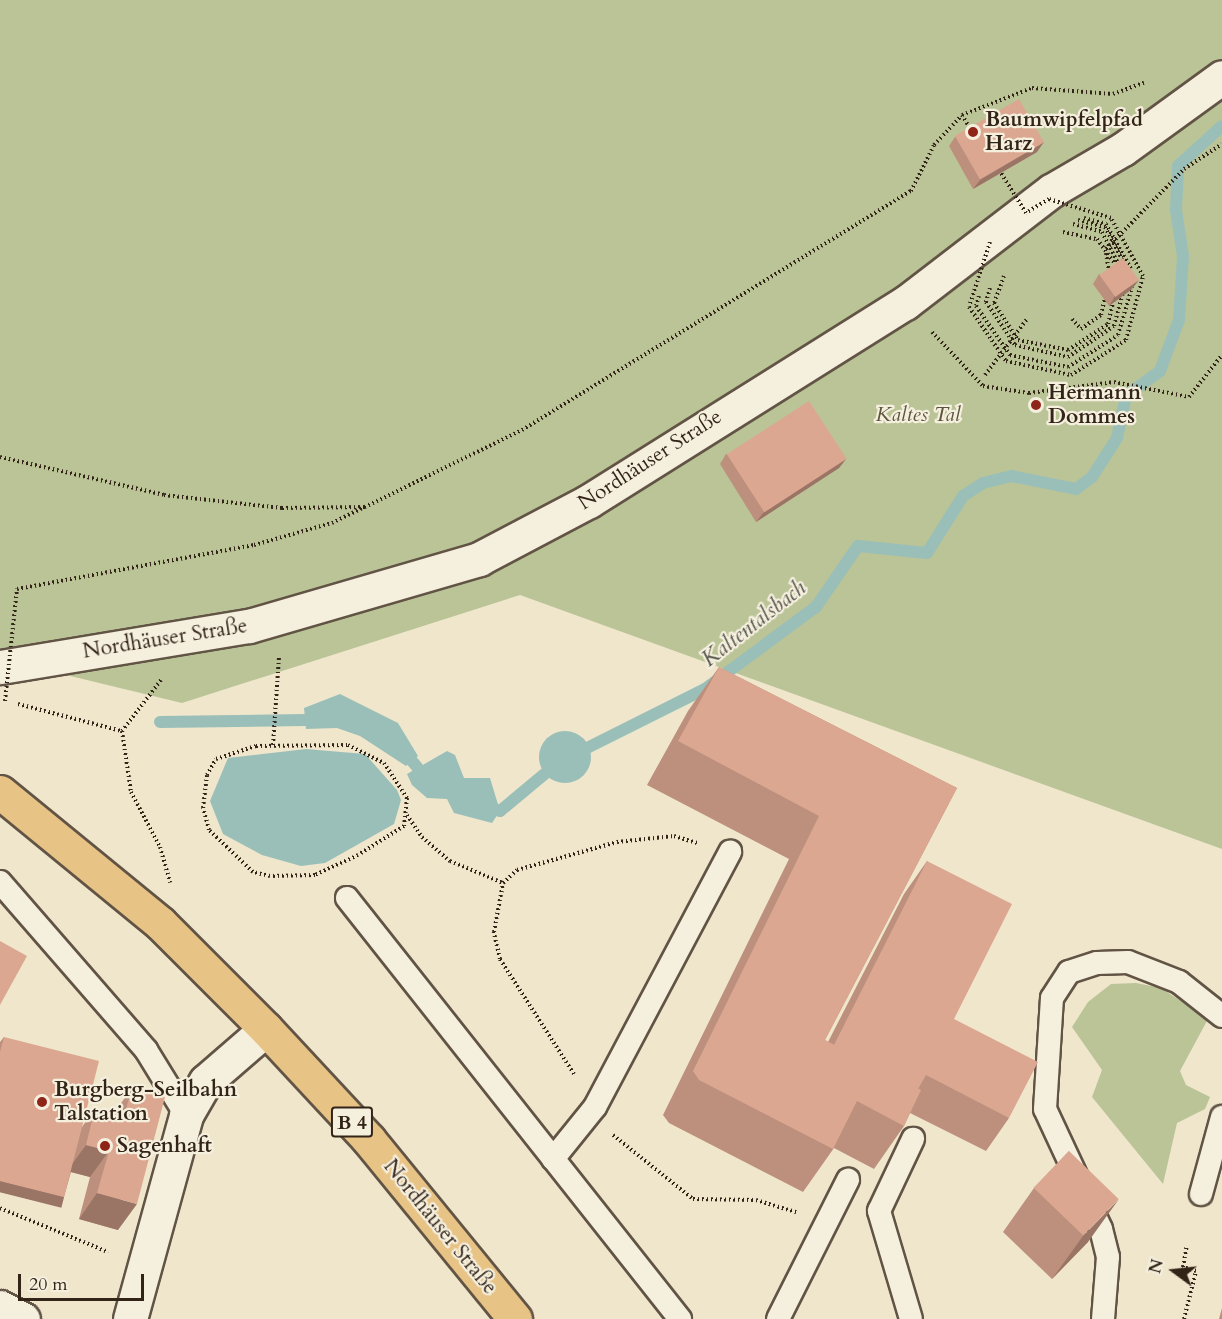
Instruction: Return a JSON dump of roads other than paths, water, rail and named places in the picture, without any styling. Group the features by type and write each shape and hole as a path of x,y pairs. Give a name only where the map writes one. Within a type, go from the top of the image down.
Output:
{"main road":[{"name":"Nordhäuser Straße","path":"0,792 160,923 266,1029 376,1149 515,1319"}],"street":[{"name":"Nordhäuser Straße","path":"0,667 249,626 479,559 589,501 905,303 1051,191 1123,149 1222,77"},
{"path":"130,1319 186,1115 206,1081 266,1029"},
{"path":"0,1307 23,1319"}],"lane":[{"path":"553,1160 595,1107 730,852"},
{"path":"0,882 146,1050 186,1115"},
{"path":"347,898 680,1319"},
{"path":"1103,1319 1108,1257 1101,1229 1045,1109 1052,998 1069,972 1097,963 1128,962 1179,982 1222,1016"},
{"path":"1201,1194 1222,1117"},
{"path":"911,1319 879,1211 913,1139"},
{"path":"778,1319 826,1228 848,1180"}],"water":[{"path":"340,694 398,723 418,756 406,766 360,736 337,728 306,729 304,708"},
{"path":"565,731 579,735 587,743 591,757 587,771 579,779 565,783 551,779 543,771 539,757 543,743 551,735"},
{"path":"306,749 365,754 397,790 401,800 394,824 325,863 301,866 262,855 223,834 210,801 228,758"},
{"path":"447,751 455,755 464,778 490,778 500,811 492,823 454,813 447,799 427,798 412,785 407,774"}],"waterway":[{"name":"Kaltentalsbach","path":"579,752 705,689 816,607 858,546 927,553 963,496 983,483 1011,476 1076,489 1092,477 1117,438 1126,396 1160,371 1179,320 1183,256 1176,210 1178,166 1222,126"},
{"name":"Kaltentalsbach","path":"160,722 305,720"},
{"path":"412,761 417,767"},
{"name":"Kaltentalsbach","path":"487,806 500,811 553,767"}],"place":[{"name":"Baumwipfelpfad Harz","path":"973,132"},
{"name":"Hermann Dommes","path":"1036,405"},
{"name":"Burgberg-Seilbahn Talstation","path":"42,1102"},
{"name":"Sagenhaft","path":"105,1146"}],"park label":[{"name":"Kaltes Tal","path":"918,415"}]}
